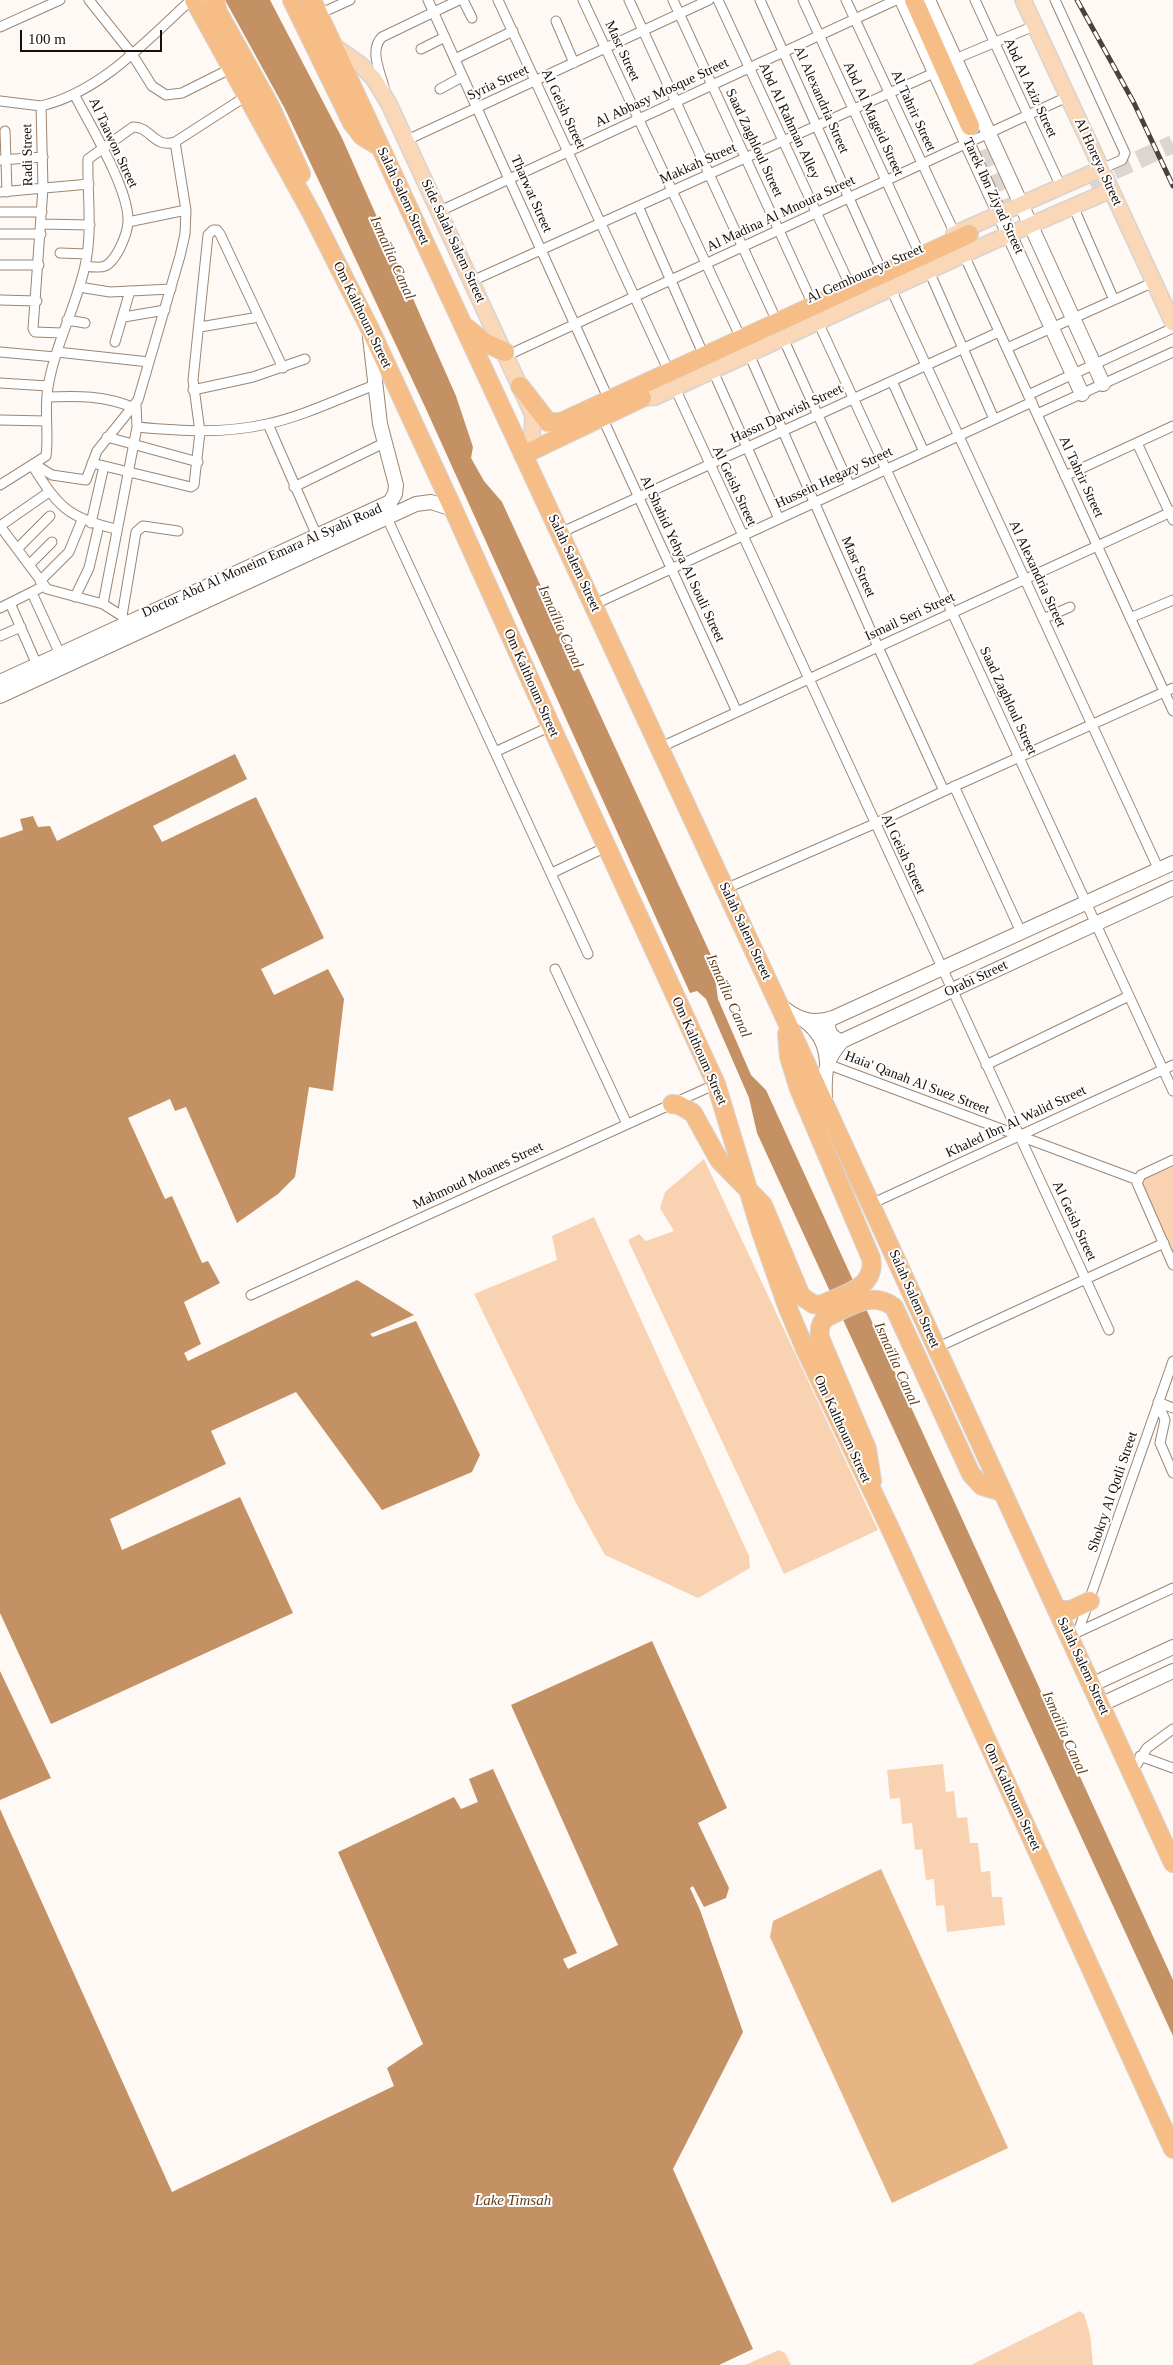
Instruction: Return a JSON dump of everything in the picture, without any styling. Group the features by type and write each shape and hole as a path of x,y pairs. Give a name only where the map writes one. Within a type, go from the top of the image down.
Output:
{"highway":[{"name":"Om Kalthoum Street","path":"193,0 248,95 312,214 370,329 716,1084 746,1188 787,1306 1173,2148"},
{"path":"215,0 218,12 254,76 293,153 305,184 312,214"},
{"path":"292,0 352,123 368,140 380,147"},
{"path":"914,0 969,134"},
{"name":"Salah Salem Street","path":"315,7 778,1003 795,1020 825,1106 1057,1610 1074,1634 1091,1685 1173,1863"},
{"name":"Al Gemhoureya Street","path":"523,455 602,417 639,393 971,239"},
{"path":"461,322 484,342 506,354"},
{"name":"Al Gemhoureya Street","path":"520,386 548,422 553,423 561,422 609,400 639,393"},
{"path":"795,1020 789,1057 799,1089 872,1258 872,1273 866,1292 824,1311"},
{"path":"672,1104 679,1105 693,1113 718,1160 746,1188 759,1198 768,1214 801,1296 824,1311"},
{"path":"866,1292 894,1307 971,1474 982,1486 1002,1492"},
{"path":"824,1311 820,1338 867,1449 872,1475 871,1492"},
{"path":"1057,1610 1071,1610 1090,1601"}],"main road":[{"name":"Al Horeya Street","path":"1023,0 1173,323"},
{"name":"Side Salah Salem Street","path":"333,45 360,64 374,79 387,99 440,211 533,415 532,438 523,455"},
{"name":"Al Gemhoureya Street","path":"1101,169 1001,213 971,239 929,271 655,397 639,393 643,376 774,314 918,250 971,239 1011,234 1111,190"}],"street":[{"path":"0,27 60,0"},
{"path":"89,0 132,54 152,86 166,95 182,93 232,68"},
{"name":"Radi Street","path":"62,333 34,331 42,224 41,106 74,94 100,78 132,54 193,0"},
{"path":"315,7 350,0"},
{"name":"Tharwat Street","path":"428,0 609,400"},
{"path":"387,99 375,52 377,42 382,37 461,0 472,18"},
{"name":"Al Geish Street","path":"498,0 666,365"},
{"name":"Masr Street","path":"584,0 738,332"},
{"path":"629,0 774,314"},
{"name":"Saad Zaghloul Street","path":"673,0 810,298"},
{"name":"Syria Street","path":"407,140 709,0"},
{"name":"Abd Al Rahman Alley","path":"718,0 848,281"},
{"name":"Al Alexandria Street","path":"760,0 880,267"},
{"name":"Abd Al Mageid Street","path":"803,0 918,250"},
{"name":"Al Tahrir Street","path":"846,0 923,164 971,239 999,332 1130,618 1170,691 1173,710"},
{"name":"Al Abbasy Mosque Street","path":"440,211 896,0"},
{"name":"Tarek Ibn Ziyad Street","path":"902,0 936,72 969,134 1001,213 1082,394"},
{"name":"Tarek Ibn Ziyad Street","path":"928,0 1103,384"},
{"name":"Abd Al Aziz Street","path":"975,0 1061,187"},
{"path":"1055,0 1125,153 1122,160 1101,169"},
{"path":"556,20 574,63"},
{"path":"955,59 1034,26"},
{"path":"455,59 513,31"},
{"path":"421,49 445,37"},
{"name":"Makkah Street","path":"472,281 936,72"},
{"path":"440,89 462,76"},
{"name":"Al Taawon Street","path":"74,94 122,192 128,222 121,245 108,265 102,268 85,266"},
{"path":"0,485 46,456 48,386 62,333 79,287 87,254 90,225 88,159 130,128 140,128 159,142 167,144 175,142 248,95"},
{"name":"Al Madina Al Mnoura Street","path":"506,354 923,164 969,134 989,133 1067,97"},
{"path":"0,101 41,106"},
{"path":"6,131 3,160 3,192 89,184"},
{"path":"103,604 137,427 135,406 183,245 186,210 175,142"},
{"path":"3,160 42,157"},
{"path":"638,206 701,349"},
{"path":"1073,206 1114,300"},
{"path":"128,222 186,210"},
{"path":"0,212 42,212"},
{"path":"42,224 90,225"},
{"path":"92,463 193,486 198,462 200,432 193,390 208,235 213,230 217,230 220,234 282,368"},
{"path":"0,234 41,234"},
{"path":"60,253 87,254"},
{"path":"0,265 39,265"},
{"path":"929,271 994,419"},
{"path":"1007,348 1154,282"},
{"path":"79,287 100,291 171,289"},
{"name":"Al Alexandria Street","path":"891,289 1159,870"},
{"path":"115,342 124,317 130,291"},
{"path":"0,300 37,301"},
{"path":"124,317 165,310"},
{"path":"200,327 259,317"},
{"path":"67,320 85,323"},
{"name":"Saad Zaghloul Street","path":"818,322 1173,1091"},
{"name":"Hussein Hegazy Street","path":"593,604 994,419 1072,374 1173,328"},
{"name":"Doctor Abd Al Moneim Emara Al Syahi Road","path":"0,682 382,507 393,498 396,490 395,480 384,443 375,385 370,329"},
{"name":"Hassn Darwish Street","path":"560,533 999,332"},
{"path":"783,338 850,486"},
{"path":"0,352 56,354 149,362"},
{"path":"1037,414 1173,352"},
{"name":"Masr Street","path":"748,354 944,791"},
{"path":"193,390 246,379 305,359"},
{"path":"713,371 779,519"},
{"path":"892,381 924,452"},
{"path":"0,383 48,386"},
{"path":"137,427 200,432 268,424 375,385"},
{"name":"Al Geish Street","path":"675,388 874,824 1109,1330"},
{"path":"47,397 94,396 135,406"},
{"path":"33,465 48,473 84,480 88,477 96,451 135,406"},
{"name":"Al Shahid Yehya Al Souli Street","path":"602,417 737,712"},
{"path":"0,426 4,420 46,421"},
{"path":"268,424 317,536"},
{"path":"1065,476 1173,426"},
{"path":"107,437 198,462"},
{"path":"294,486 384,443"},
{"path":"1137,443 1172,514"},
{"path":"33,465 48,492 67,511 91,523 116,529"},
{"path":"75,597 89,568 91,523 104,466"},
{"path":"48,492 0,526 42,584 51,591 103,604 128,624"},
{"name":"Doctor Abd Al Moneim Emara Al Syahi Road","path":"0,696 128,624 423,502 439,503 453,508"},
{"name":"Ismail Seri Street","path":"660,748 1097,546 1172,514"},
{"path":"16,548 50,516"},
{"path":"387,518 588,954"},
{"path":"37,665 21,627 3,604 32,593 42,584 70,552 91,523"},
{"path":"128,624 136,532 144,526 178,531"},
{"path":"29,565 52,542"},
{"path":"32,593 60,654"},
{"path":"1130,618 1173,600"},
{"path":"1043,619 1070,607"},
{"path":"0,636 21,627"},
{"path":"725,889 874,824 1092,724 1170,691"},
{"path":"495,752 551,726"},
{"path":"954,786 1022,932"},
{"path":"552,873 606,847"},
{"name":"Orabi Street","path":"795,1020 813,1022 829,1020 1173,863"},
{"name":"Orabi Street","path":"825,1106 827,1064 830,1054 842,1041 1173,888"},
{"path":"555,969 627,1124"},
{"path":"986,1065 1130,996"},
{"path":"795,1020 815,1029 823,1042 827,1064"},
{"path":"829,1020 830,1034 842,1041"},
{"name":"Haia' Qanah Al Suez Street","path":"827,1064 1138,1180"},
{"name":"Khaled Ibn Al Walid Street","path":"871,1204 1173,1065"},
{"name":"Mahmoud Moanes Street","path":"251,1295 716,1084"},
{"path":"1173,1160 1141,1175 1138,1180 1138,1187 1173,1265"},
{"path":"936,1348 1164,1243"},
{"name":"Shokry Al Qotli Street","path":"1074,1634 1090,1601 1173,1362"},
{"path":"1158,1402 1173,1408"},
{"path":"1158,1402 1164,1420 1160,1443 1173,1473"},
{"path":"1074,1634 1173,1588"},
{"path":"1091,1685 1173,1647"},
{"path":"1100,1705 1173,1671"},
{"path":"1111,1675 1108,1684 1110,1688 1113,1692 1122,1695"},
{"path":"1132,1772 1140,1756 1154,1741 1173,1729"},
{"path":"1140,1756 1173,1768"}],"shaded area":[{"path":"704,1159 878,1530 784,1574 628,1240 639,1234 646,1241 674,1231 660,1208 665,1192"},
{"path":"1173,1165 1173,1253 1139,1181"},
{"path":"594,1217 749,1556 750,1568 698,1598 605,1555 575,1501 474,1294 557,1260 552,1236"},
{"path":"943,1764 946,1792 954,1791 957,1818 967,1817 970,1843 978,1843 981,1872 990,1871 992,1897 1002,1897 1005,1925 947,1932 944,1905 936,1906 934,1879 926,1880 922,1849 915,1850 912,1823 902,1824 900,1798 890,1799 887,1770"},
{"path":"881,1869 1008,2148 892,2203 770,1937 773,1921"},
{"path":"1080,2311 1084,2314 1090,2334 1093,2365 971,2365"},
{"path":"779,2350 785,2353 791,2365 745,2365"}],"water":[{"name":"Ismaïlia Canal","path":"225,0 270,0 342,138 456,396 473,447 471,458 484,481 502,502 722,979 716,984 718,999 751,1075 766,1090 1173,1980 1173,2036 757,1133 749,1098 706,999 697,991 690,993 426,409 285,109"},
{"path":"235,754 247,779 153,826 162,842 256,797 324,938 261,969 274,995 328,969 344,999 333,1091 309,1087 295,1177 278,1194 237,1223 186,1107 175,1111 170,1099 128,1118 165,1199 172,1196 202,1263 208,1261 220,1283 184,1302 201,1344 184,1353 188,1361 357,1280 414,1315 370,1334 373,1337 416,1321 480,1455 472,1472 382,1510 296,1392 211,1431 226,1464 110,1519 122,1550 240,1497 293,1613 51,1724 0,1613 0,838 23,830 20,819 33,816 38,827 50,826 57,841"},
{"name":"Lake Timsah","path":"652,1641 727,1808 698,1823 729,1888 726,1898 704,1907 693,1886 690,1888 700,1910 743,2032 673,2169 753,2349 719,2365 0,2365 0,1809 172,2192 394,2086 387,2068 423,2044 338,1852 454,1797 461,1809 478,1802 469,1779 493,1769 577,1953 563,1959 568,1969 618,1945 511,1705"},
{"path":"0,1671 51,1778 0,1800"}],"tunnel":[{"path":"970,126 1004,202 1014,214"},
{"path":"1089,182 1173,144"}],"railway":[{"path":"1077,0 1134,103 1173,186"}]}
